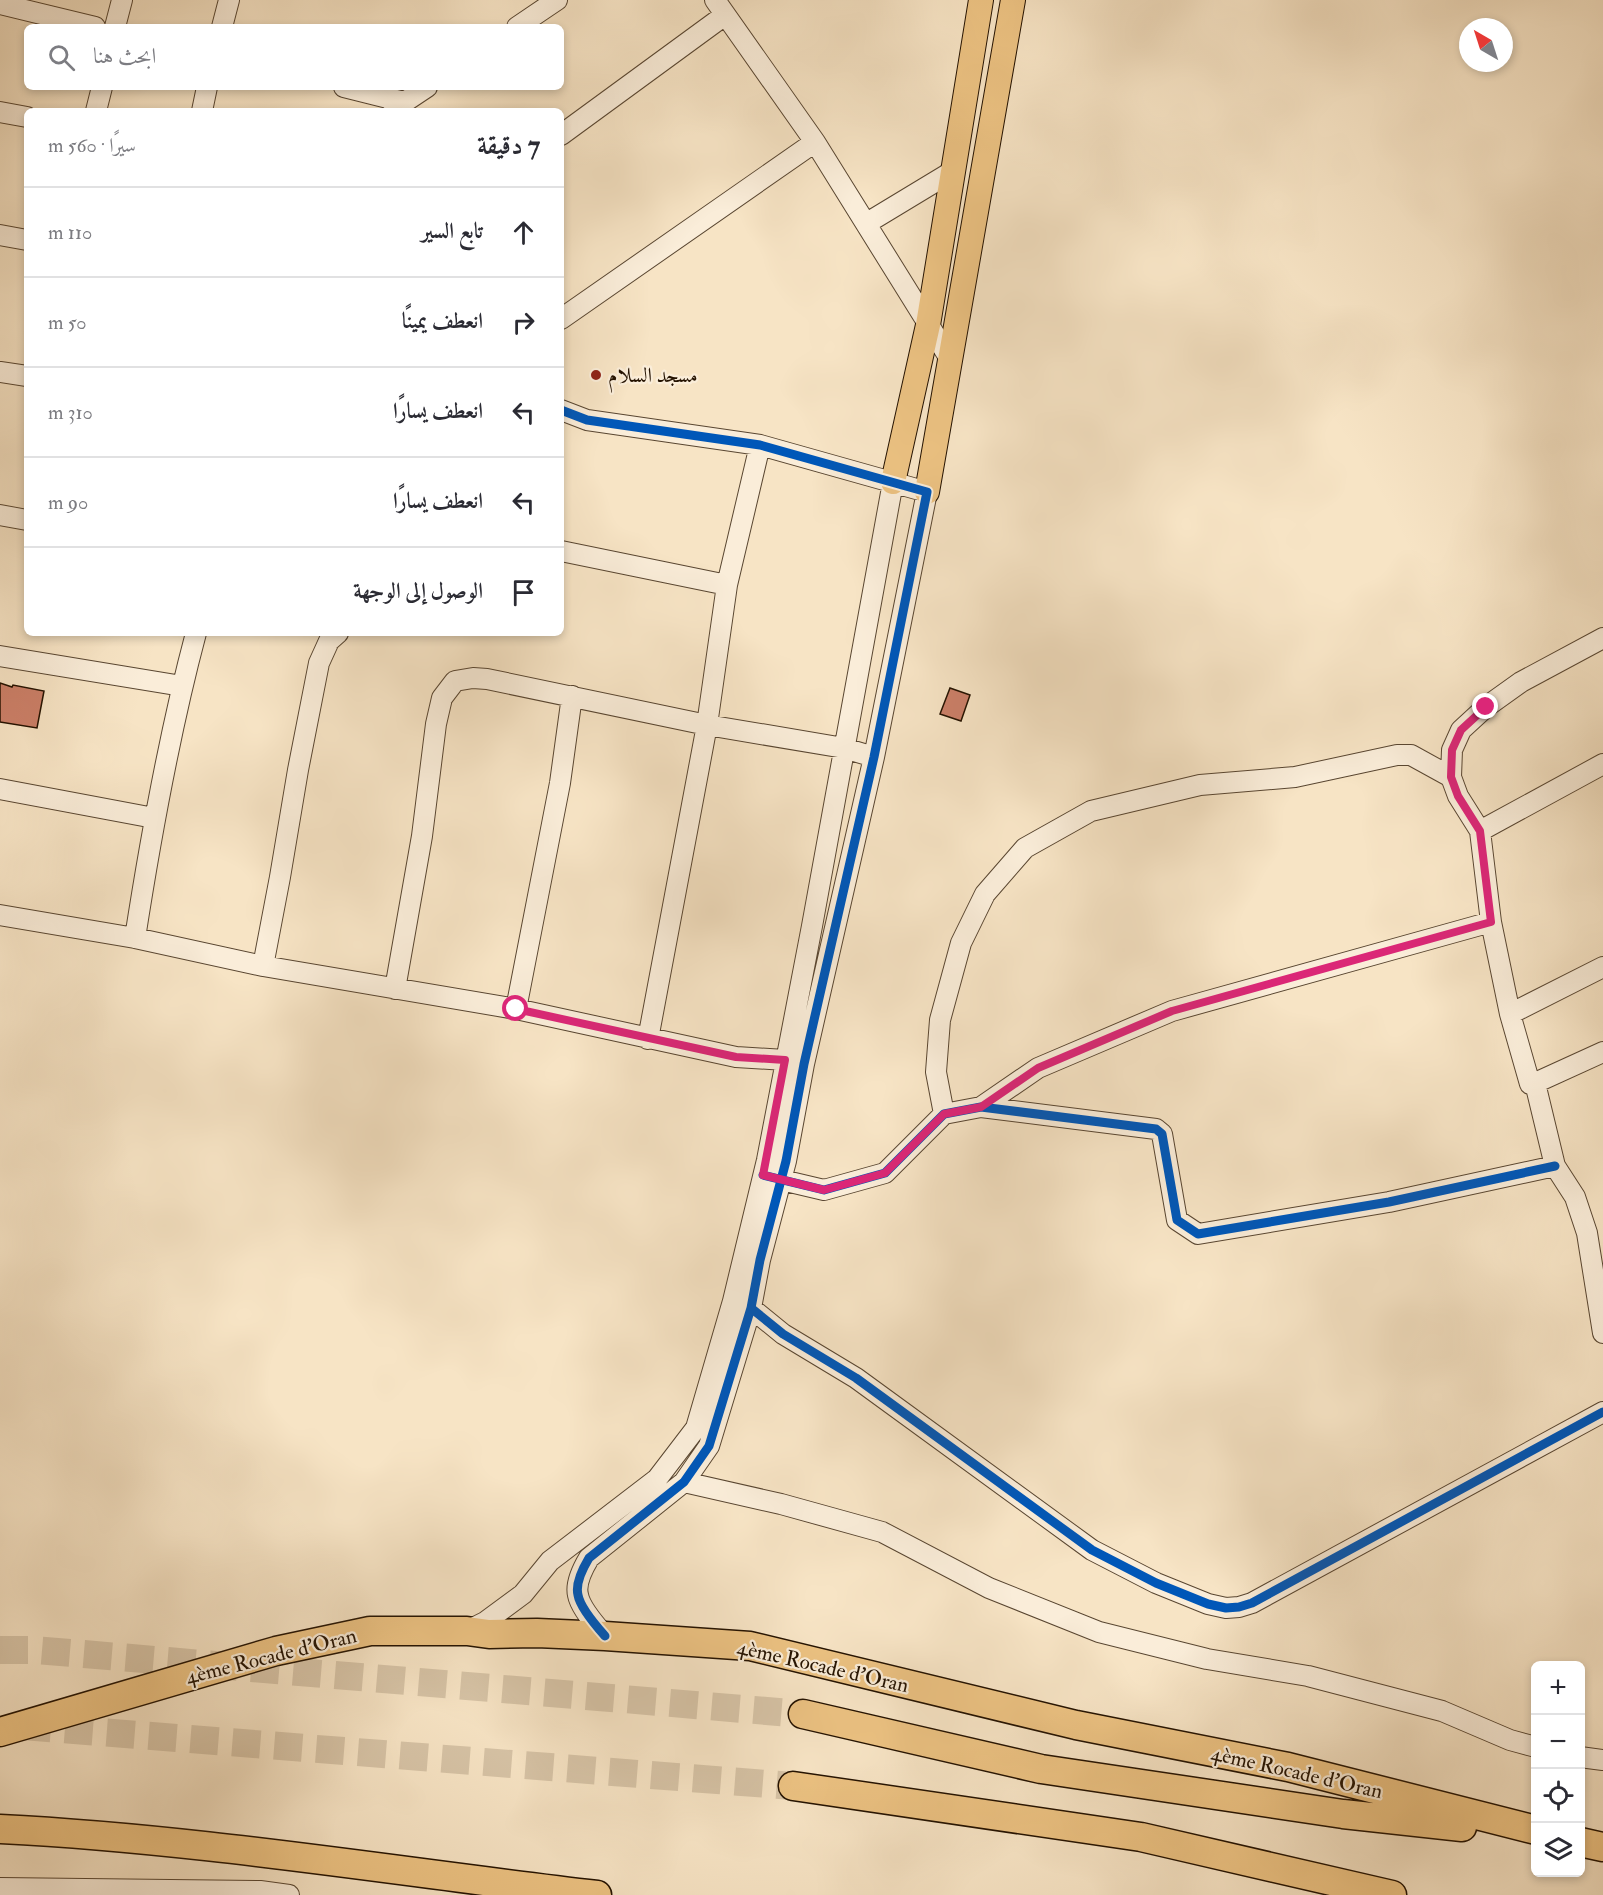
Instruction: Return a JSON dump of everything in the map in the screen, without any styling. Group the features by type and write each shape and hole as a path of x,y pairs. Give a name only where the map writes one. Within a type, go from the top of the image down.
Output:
{"highway":[{"name":"4ème Rocade d'Oran","path":"0,1732 276,1651 370,1631 467,1631 489,1634 537,1633 605,1636 750,1646 1076,1725 1288,1767 1531,1832"},
{"path":"803,1714 1041,1769 1343,1814 1531,1833"},
{"path":"793,1786 1142,1837 1392,1895"},
{"path":"0,1829 124,1838 295,1857 471,1888 597,1895"},
{"path":"1585,1843 1603,1847"}],"main road":[{"path":"893,483 928,325 981,0"},
{"path":"927,492 1013,0"}],"street":[{"path":"116,24 122,0"},
{"path":"223,24 229,0"},
{"path":"521,24 556,0"},
{"path":"0,4 83,24"},
{"path":"564,133 720,7 815,142 950,359"},
{"path":"97,108 101,90"},
{"path":"203,108 206,90"},
{"path":"353,90 398,106 422,90"},
{"path":"0,112 24,116"},
{"path":"564,317 815,142"},
{"path":"867,223 953,171"},
{"path":"0,235 24,239"},
{"path":"0,372 24,376"},
{"path":"564,411 587,420 760,445 927,492 874,758 795,1062 772,1178 751,1308 709,1446 679,1487 589,1558 583,1570 578,1582 578,1595 593,1624 605,1636"},
{"path":"648,1039 707,724 727,585 760,445"},
{"path":"795,1062 812,926 893,483"},
{"path":"0,515 24,519"},
{"path":"564,552 727,585"},
{"path":"135,938 154,818 182,686 195,636"},
{"path":"263,966 319,663 328,641 334,636"},
{"path":"1603,638 1521,682 1477,715 1461,730 1452,750 1451,777 1458,796 1480,831 1491,922 1510,1014 1530,1084 1603,1052"},
{"path":"0,656 182,686"},
{"path":"395,989 422,836 436,724 442,698 455,681 472,678 488,679 707,724 844,748 874,758"},
{"path":"516,1009 560,783 572,696"},
{"path":"944,1114 936,1072 940,1020 961,943 985,894 1025,848 1091,811 1200,784 1295,777 1397,755 1411,755 1451,777"},
{"path":"1480,831 1603,764"},
{"path":"0,789 154,818"},
{"path":"0,915 135,938 263,966 516,1009 736,1057 795,1062"},
{"path":"981,1107 1038,1068 1172,1011 1491,922"},
{"path":"1510,1014 1603,967"},
{"path":"1535,1083 1556,1166 1595,1230 1603,1333"},
{"path":"772,1178 824,1190 885,1173 944,1114 981,1107 1156,1129 1161,1134 1177,1220 1198,1234 1389,1202 1556,1166"},
{"path":"467,1631 485,1622 523,1594 550,1561 657,1479 696,1428 772,1178"},
{"path":"751,1308 783,1334 856,1378 1092,1550 1156,1583 1208,1604 1226,1608 1252,1603 1603,1412"},
{"path":"657,1479 679,1487 781,1504 882,1532 989,1588 1099,1632 1207,1659 1308,1676 1442,1712 1510,1740 1531,1746"},
{"path":"1585,1758 1603,1760"},
{"path":"0,1888 260,1891 289,1895"}],"building":[{"path":"0,683 44,691 37,728 0,722"},
{"path":"950,688 970,695 961,721 940,714"}],"tunnel":[{"path":"0,1650 35,1650 803,1714"},
{"path":"23,1726 793,1786"}],"cycle path":[{"path":"564,411 587,420 760,445 927,492 874,757 804,1064 786,1161 760,1260 751,1308 709,1446 684,1482 589,1558 582,1571 577,1590 579,1600 589,1617 605,1636"},
{"path":"763,1175 824,1190 885,1173 944,1114 981,1107 1156,1129 1162,1134 1177,1220 1198,1234 1389,1202 1555,1166"},
{"path":"751,1308 783,1334 856,1378 1092,1550 1156,1583 1208,1604 1226,1608 1252,1603 1603,1412"}],"place":[{"name":"مسجد السلام","path":"596,375"}],"route":[{"path":"516,1009 736,1057 785,1060 763,1175 824,1190 885,1173 944,1114 981,1107 1038,1068 1172,1011 1491,922 1480,831 1458,796 1451,777 1452,750 1461,730 1486,707"}]}
